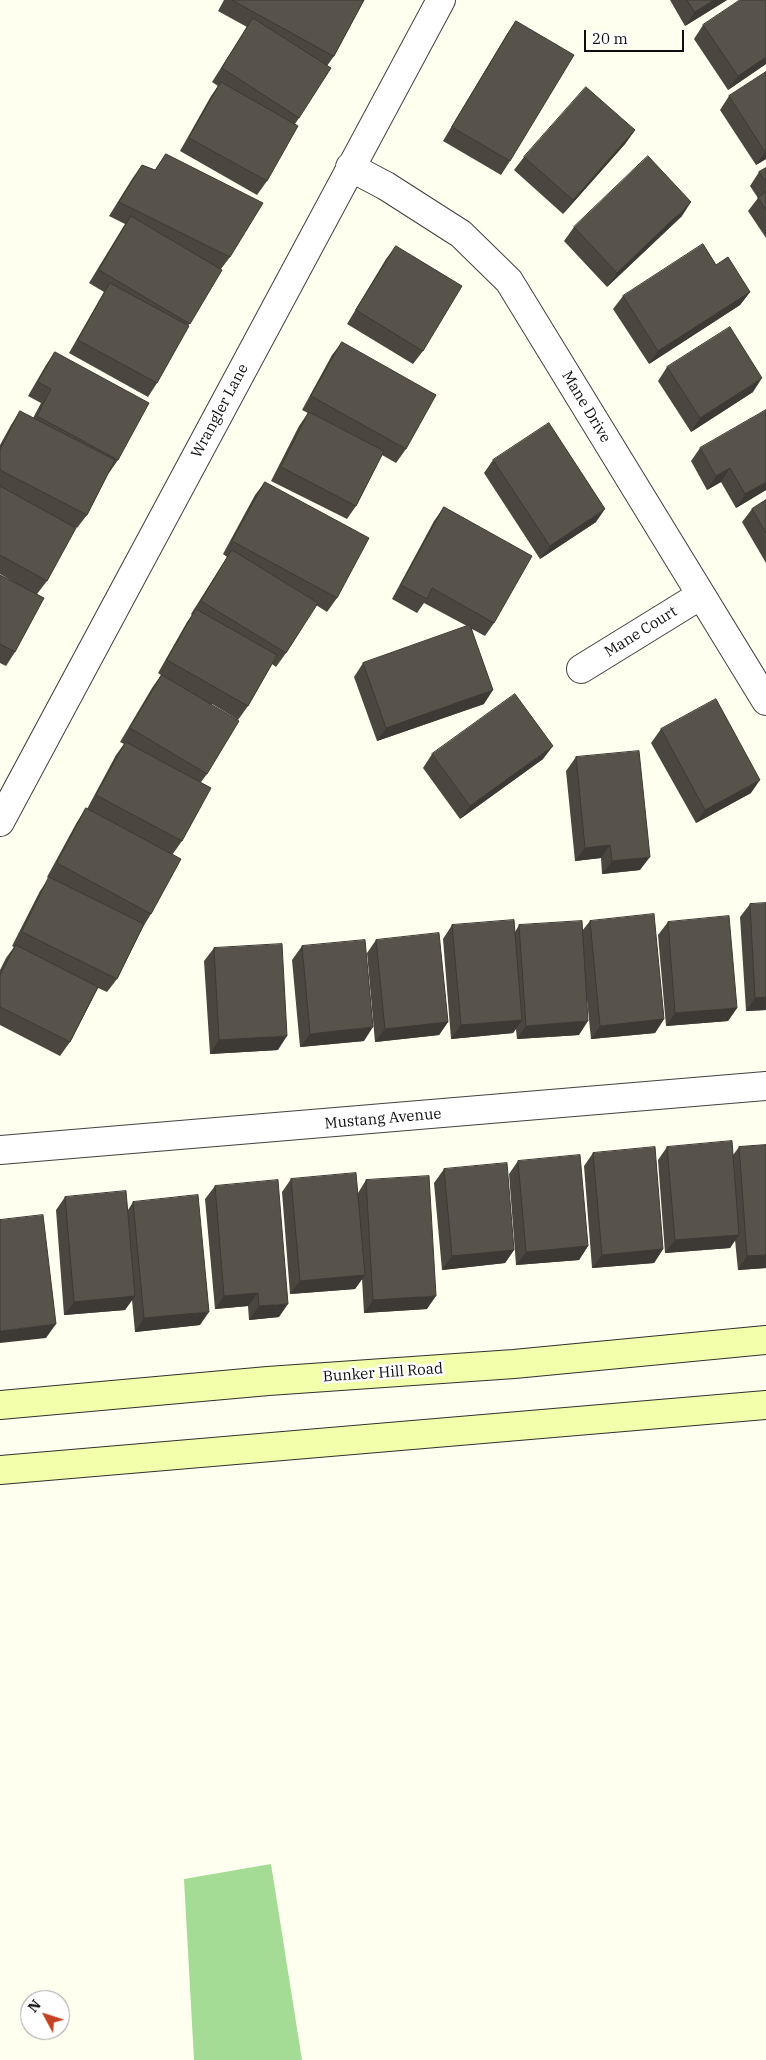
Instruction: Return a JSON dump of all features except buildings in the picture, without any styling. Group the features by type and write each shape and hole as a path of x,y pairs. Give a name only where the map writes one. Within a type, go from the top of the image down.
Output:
{"main road":[{"name":"Bunker Hill Road","path":"0,1406 268,1381 514,1364 766,1340"},
{"path":"0,1470 766,1406"}],"street":[{"name":"Wrangler Lane","path":"0,821 441,0"},
{"name":"Mane Drive","path":"350,167 386,186 462,234 509,281 766,701"},
{"name":"Mane Court","path":"582,669 701,595"},
{"name":"Mustang Avenue","path":"0,1150 766,1086"}],"green space":[{"path":"271,1864 302,2060 194,2060 184,1879"}]}
